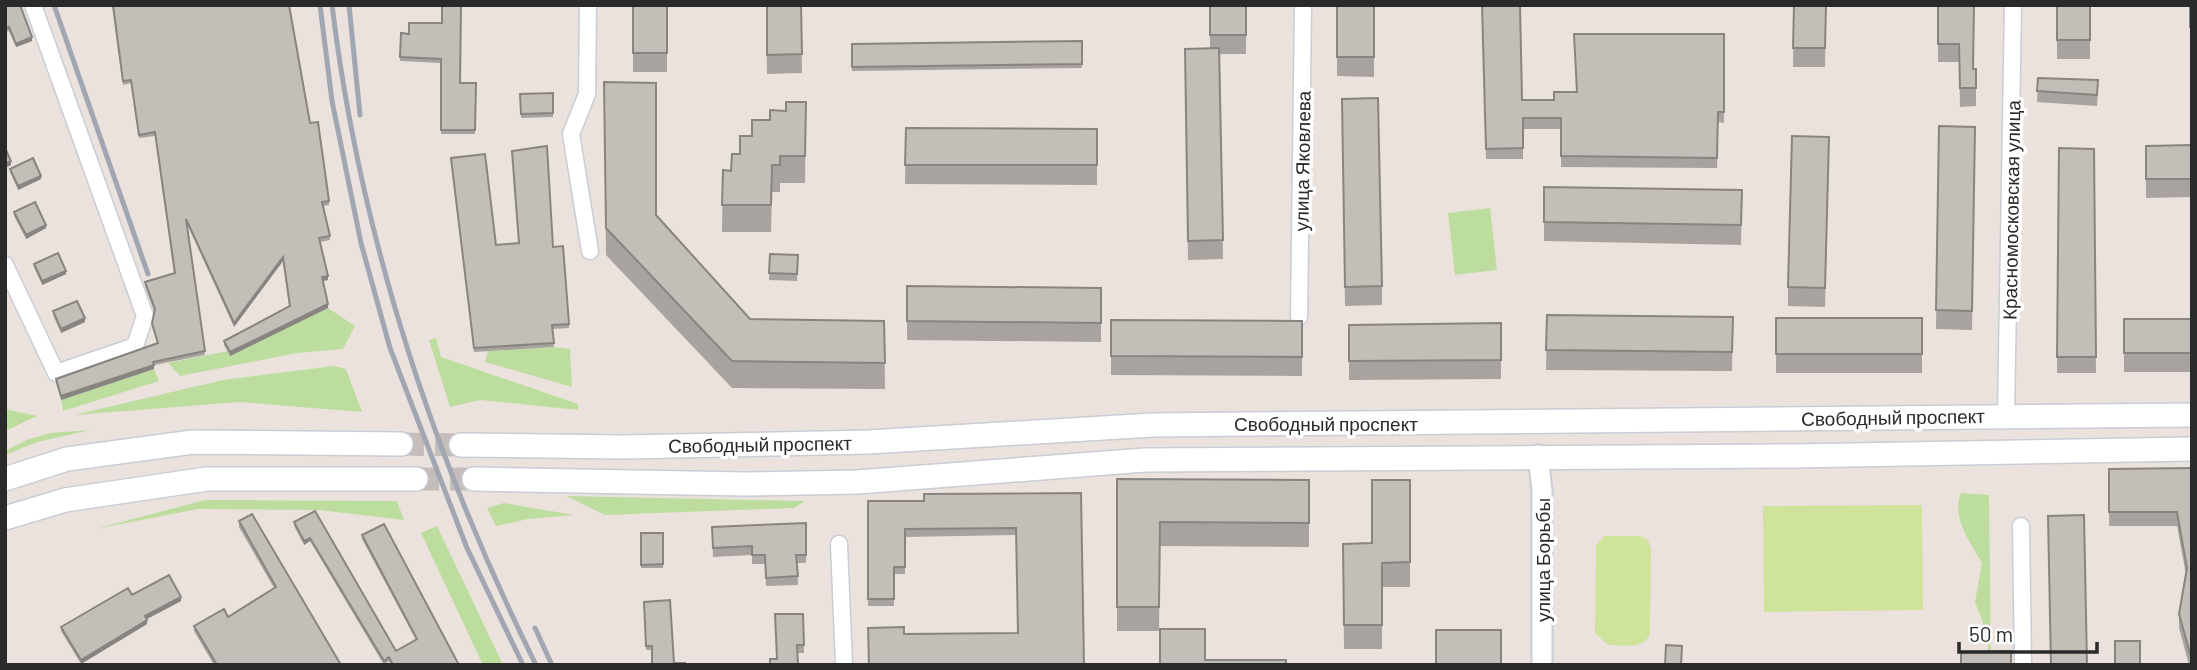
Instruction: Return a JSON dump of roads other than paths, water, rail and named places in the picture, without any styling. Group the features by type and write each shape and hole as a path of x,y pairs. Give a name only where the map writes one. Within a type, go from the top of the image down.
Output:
{"main road":[{"name":"Свободный проспект","path":"461,445 623,447 869,442 1153,425 2192,415"},
{"path":"2002,451 2006,416"},
{"path":"5,479 67,459 193,442 401,444"},
{"name":"Свободный проспект","path":"474,479 745,484 857,482 1145,460 1538,455 1793,456 2192,449"},
{"path":"5,518 65,500 207,479 416,479"}],"street":[{"path":"5,265 56,373 135,346 145,316 33,5"},
{"path":"588,5 587,94 571,134 590,251"},
{"name":"улица Яковлева","path":"1298,317 1303,5"},
{"name":"Красномосковская улица","path":"2006,416 2012,5"},
{"name":"улица Борьбы","path":"1538,455 1542,491 1542,665"},
{"path":"2021,526 2023,665"},
{"path":"839,544 844,665"}],"tunnel":[{"path":"401,444 461,445"},
{"path":"416,479 474,479"}],"railway":[{"path":"54,5 148,274"},
{"path":"320,5 332,101 361,243 390,348 467,548 523,665"},
{"path":"332,5 361,176 406,343 465,506 536,665"},
{"path":"349,5 360,115"},
{"path":"535,628 552,665"}]}
